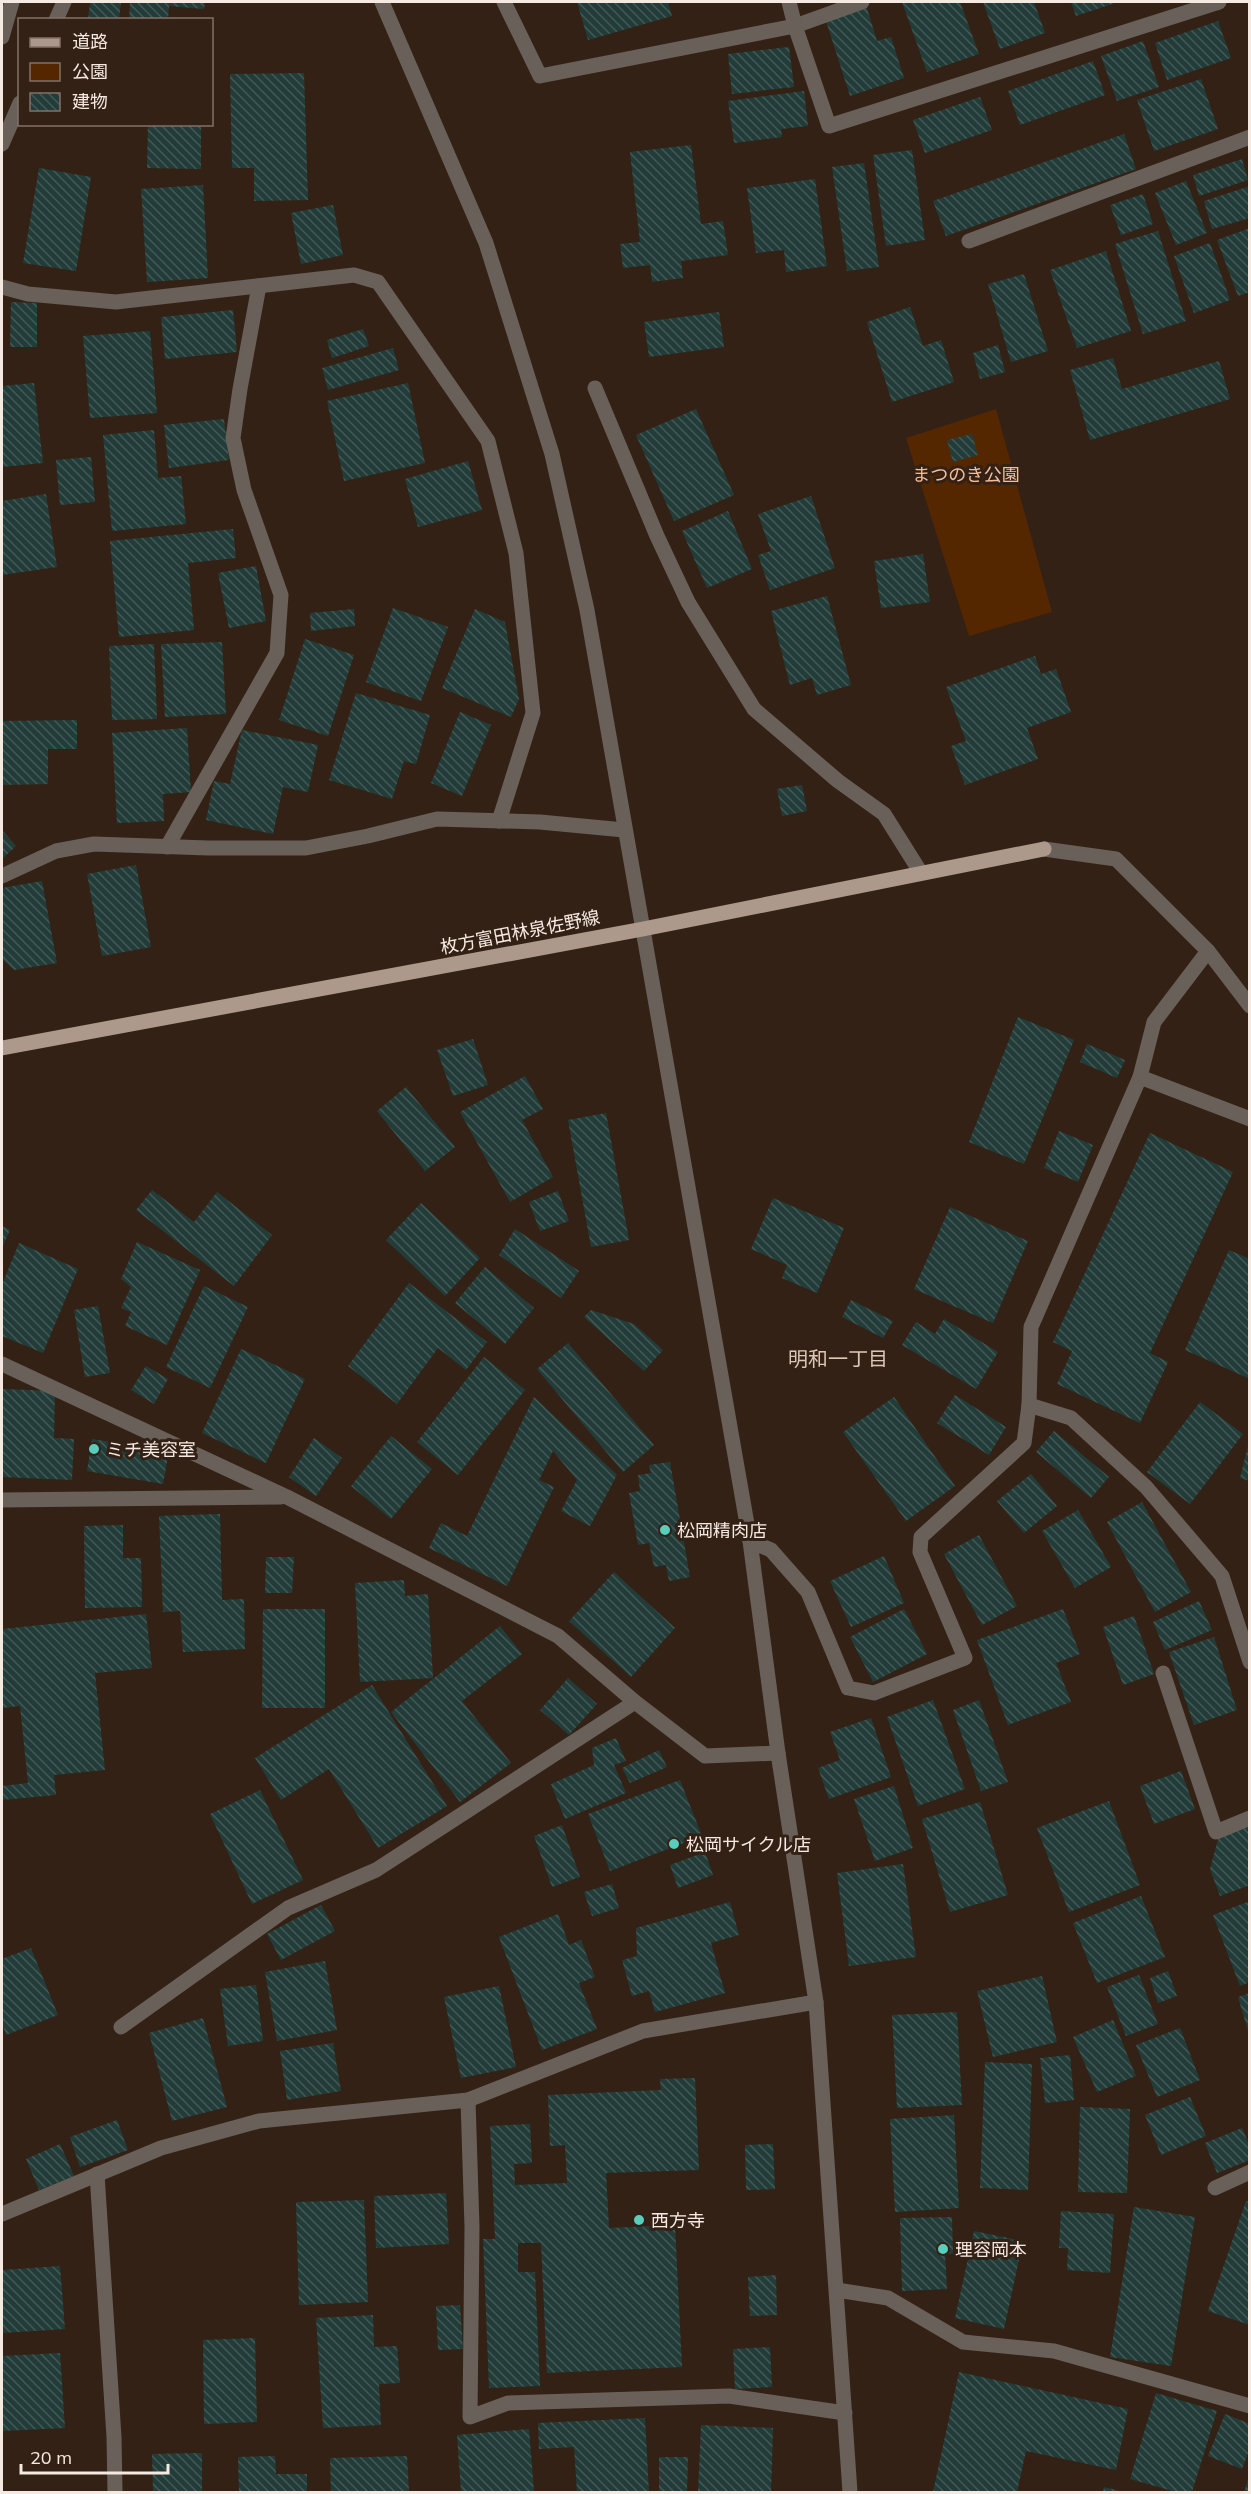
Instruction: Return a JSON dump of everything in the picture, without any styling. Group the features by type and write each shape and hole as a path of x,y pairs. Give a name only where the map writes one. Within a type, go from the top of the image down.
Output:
{"main road":[{"name":"枚方富田林泉佐野線","path":"2,1048 644,929 1044,849"}],"street":[{"path":"2,37 12,2"},
{"path":"57,18 64,2"},
{"path":"382,2 486,243 552,454 587,610 750,1541 778,1753 816,2002 850,2493"},
{"path":"504,2 540,76 795,26 862,2"},
{"path":"789,2 829,126 1219,2"},
{"path":"2,144 18,108"},
{"path":"969,241 1250,137"},
{"path":"2,287 28,294 116,302 354,275 378,282 488,441 516,553 533,713 499,821"},
{"path":"167,847 277,653 281,595 244,490 233,438 259,286"},
{"path":"596,388 657,536 688,602 754,709 838,781 884,814 921,873"},
{"path":"2,876 56,851 94,844 306,848 436,819 624,830"},
{"path":"1044,849 1116,859 1208,951 1250,1006"},
{"path":"750,1541 771,1550 808,1592 848,1688 874,1693 965,1658 920,1552 921,1538 1024,1443 1029,1405 1031,1327 1140,1077 1154,1022 1208,951"},
{"path":"1140,1077 1250,1119"},
{"path":"2,1364 287,1497 558,1636 635,1702 705,1756 778,1753"},
{"path":"1029,1405 1071,1418 1146,1487 1192,1540 1222,1576 1250,1662"},
{"path":"2,1500 287,1497"},
{"path":"1163,1673 1216,1832 1250,1818"},
{"path":"121,2027 288,1908 376,1870 635,1702"},
{"path":"2,2214 161,2148 259,2121 468,2100 643,2031 816,2002"},
{"path":"468,2100 472,2227 470,2417 508,2403 729,2396 845,2413"},
{"path":"1215,2188 1250,2172"},
{"path":"97,2174 115,2444 115,2493"},
{"path":"837,2290 888,2298 963,2342 1054,2351 1250,2406"}],"green space":[{"name":"まつのき公園","path":"996,409 1052,612 969,636 906,438"}],"building":[{"path":"90,2 121,2 119,18 88,18"},
{"path":"130,2 205,2 204,9 169,6 168,18 129,18"},
{"path":"577,2 668,2 672,16 588,40"},
{"path":"902,2 960,2 979,54 927,72"},
{"path":"983,2 1034,2 1045,33 1000,49"},
{"path":"1071,2 1118,2 1076,16"},
{"path":"867,8 877,41 891,37 904,78 850,96 826,21"},
{"path":"1218,21 1231,58 1167,80 1155,43"},
{"path":"1143,41 1159,87 1117,101 1101,56"},
{"path":"789,47 794,87 732,94 728,54"},
{"path":"1093,61 1105,95 1020,125 1008,91"},
{"path":"304,73 308,200 254,201 254,168 232,168 230,74"},
{"path":"1201,79 1218,129 1154,151 1137,100"},
{"path":"804,91 808,126 781,129 782,137 734,143 728,101"},
{"path":"980,97 992,130 925,153 913,120"},
{"path":"148,126 201,126 201,169 147,168"},
{"path":"1124,134 1136,169 946,236 933,201"},
{"path":"691,145 701,224 723,221 728,255 681,261 683,278 652,282 650,265 623,268 620,244 640,242 630,152"},
{"path":"912,150 925,240 886,246 873,155"},
{"path":"1242,159 1248,180 1199,196 1193,175"},
{"path":"864,163 879,267 847,271 832,167"},
{"path":"39,168 91,177 76,271 23,263"},
{"path":"815,179 827,266 786,272 784,250 756,253 747,188"},
{"path":"1186,181 1207,233 1176,245 1155,193"},
{"path":"203,185 208,278 147,282 141,189"},
{"path":"1250,186 1250,218 1212,229 1204,201"},
{"path":"1143,194 1153,224 1121,235 1110,205"},
{"path":"333,205 343,255 301,264 291,213"},
{"path":"1250,228 1250,292 1238,296 1217,240"},
{"path":"1158,231 1186,321 1143,334 1115,244"},
{"path":"1210,243 1230,300 1194,313 1174,256"},
{"path":"1106,251 1131,331 1077,348 1050,270"},
{"path":"1024,274 1048,351 1011,362 988,284"},
{"path":"11,302 37,303 37,347 10,347"},
{"path":"910,307 923,346 941,340 954,382 892,402 867,322"},
{"path":"233,310 237,352 165,359 161,317"},
{"path":"719,312 724,347 649,357 644,322"},
{"path":"363,329 369,346 332,358 327,340"},
{"path":"150,331 157,413 90,418 83,336"},
{"path":"998,345 1005,372 980,379 973,353"},
{"path":"393,348 399,370 328,390 322,368"},
{"path":"1113,358 1122,389 1219,361 1230,399 1090,440 1070,370"},
{"path":"34,383 43,463 2,467 2,386"},
{"path":"408,383 425,463 344,481 327,401"},
{"path":"696,409 734,495 674,521 636,435"},
{"path":"224,419 229,460 169,468 164,425"},
{"path":"154,430 158,478 181,476 186,524 112,531 103,435"},
{"path":"972,434 978,455 953,462 947,440"},
{"path":"91,457 95,502 60,505 56,460"},
{"path":"468,461 482,510 418,527 405,479"},
{"path":"46,494 57,567 2,575 2,501"},
{"path":"811,496 835,568 770,590 758,555 771,551 758,514"},
{"path":"728,511 752,569 707,588 682,531"},
{"path":"233,529 236,558 188,563 194,630 119,637 110,541"},
{"path":"923,554 930,602 881,608 874,561"},
{"path":"256,566 266,621 229,628 218,573"},
{"path":"827,596 851,685 817,695 812,678 790,685 771,611"},
{"path":"393,608 448,627 421,701 366,682"},
{"path":"354,609 355,626 311,631 310,613"},
{"path":"475,609 505,622 519,699 511,717 442,688"},
{"path":"305,639 354,655 328,736 279,720"},
{"path":"222,642 226,714 165,717 161,644"},
{"path":"154,644 157,719 112,720 109,646"},
{"path":"1035,656 1041,674 1056,669 1071,712 1027,728 1038,759 965,785 951,746 966,741 946,687"},
{"path":"356,693 430,715 416,764 404,761 392,799 329,780"},
{"path":"460,712 491,725 462,796 431,783"},
{"path":"77,720 77,749 48,749 48,784 2,785 2,721"},
{"path":"187,728 191,792 163,794 164,821 117,823 112,733"},
{"path":"242,730 318,745 308,792 283,787 273,834 206,820 214,781 230,784"},
{"path":"802,785 807,811 782,816 777,789"},
{"path":"2,830 16,846 2,859"},
{"path":"136,865 151,947 102,956 87,874"},
{"path":"42,881 57,963 14,970 2,959 2,888"},
{"path":"1018,1017 1074,1040 1024,1164 969,1142"},
{"path":"473,1039 488,1085 453,1096 437,1050"},
{"path":"1087,1044 1125,1060 1117,1078 1080,1062"},
{"path":"525,1076 543,1109 522,1120 553,1177 510,1202 460,1112"},
{"path":"406,1087 455,1147 425,1171 377,1111"},
{"path":"606,1113 629,1240 591,1247 568,1120"},
{"path":"1059,1131 1093,1145 1078,1182 1044,1168"},
{"path":"1150,1133 1233,1172 1150,1353 1168,1362 1140,1423 1057,1384 1072,1351 1053,1342"},
{"path":"152,1190 194,1222 217,1192 272,1235 234,1286 136,1210"},
{"path":"558,1191 569,1221 540,1231 529,1202"},
{"path":"773,1198 844,1228 817,1293 782,1278 787,1265 751,1249"},
{"path":"421,1203 480,1258 445,1296 386,1240"},
{"path":"950,1207 1028,1241 993,1323 914,1289"},
{"path":"2,1226 10,1230 2,1248"},
{"path":"515,1229 579,1271 561,1298 499,1255"},
{"path":"137,1242 200,1270 167,1345 125,1326 131,1312 121,1308 131,1287 121,1279"},
{"path":"19,1243 78,1269 43,1353 2,1336 2,1285"},
{"path":"1229,1250 1250,1259 1250,1379 1185,1350"},
{"path":"485,1267 534,1308 505,1344 455,1303"},
{"path":"409,1283 487,1342 466,1370 438,1348 397,1404 348,1366"},
{"path":"204,1286 248,1307 210,1388 166,1367"},
{"path":"851,1300 893,1321 883,1338 842,1317"},
{"path":"98,1306 110,1373 85,1377 74,1310"},
{"path":"591,1310 634,1324 663,1350 644,1371 584,1317"},
{"path":"944,1319 998,1352 976,1389 902,1345 916,1322 935,1334"},
{"path":"568,1343 654,1445 623,1472 537,1369"},
{"path":"241,1349 305,1379 266,1463 202,1433"},
{"path":"484,1357 525,1390 458,1475 417,1442"},
{"path":"146,1366 168,1379 154,1404 131,1390"},
{"path":"2,1389 55,1391 54,1438 74,1439 72,1480 2,1477"},
{"path":"955,1395 1006,1427 989,1455 937,1423"},
{"path":"534,1397 617,1475 590,1526 561,1511 577,1480 553,1451 539,1480 554,1487 507,1586 429,1548 441,1523 467,1536"},
{"path":"894,1397 955,1486 906,1521 843,1432"},
{"path":"1200,1402 1243,1434 1190,1504 1147,1472"},
{"path":"1054,1431 1109,1477 1091,1498 1036,1452"},
{"path":"391,1436 432,1469 391,1519 351,1486"},
{"path":"314,1438 342,1458 316,1496 289,1477"},
{"path":"92,1439 169,1451 163,1484 87,1471"},
{"path":"1250,1442 1250,1481 1240,1478"},
{"path":"670,1462 690,1577 669,1581 666,1565 654,1567 649,1543 638,1545 629,1493 640,1491 638,1475 651,1473 649,1465"},
{"path":"1031,1474 1057,1506 1024,1533 997,1501"},
{"path":"1142,1502 1191,1592 1155,1612 1107,1522"},
{"path":"1078,1510 1111,1567 1075,1588 1042,1531"},
{"path":"220,1514 222,1600 244,1599 245,1649 183,1652 180,1611 163,1612 159,1516"},
{"path":"123,1525 123,1558 141,1558 142,1607 85,1608 84,1526"},
{"path":"979,1535 1017,1606 982,1625 944,1554"},
{"path":"884,1556 904,1603 851,1627 830,1581"},
{"path":"266,1557 294,1557 292,1593 265,1593"},
{"path":"614,1572 675,1628 631,1677 569,1621"},
{"path":"404,1580 405,1596 428,1594 433,1678 360,1682 355,1583"},
{"path":"1199,1601 1212,1630 1165,1650 1153,1622"},
{"path":"263,1609 325,1609 325,1708 262,1708"},
{"path":"904,1609 927,1654 873,1682 850,1637"},
{"path":"1063,1609 1080,1654 1056,1663 1071,1702 1008,1725 977,1640"},
{"path":"146,1614 152,1668 95,1673 105,1770 54,1775 56,1795 2,1800 2,1786 28,1783 20,1706 2,1708 2,1629"},
{"path":"1134,1616 1154,1674 1123,1685 1103,1627"},
{"path":"500,1626 522,1654 462,1701 511,1763 460,1802 391,1712"},
{"path":"1214,1637 1237,1710 1194,1725 1169,1652"},
{"path":"568,1678 597,1704 569,1735 540,1710"},
{"path":"372,1685 447,1806 378,1848 329,1769 281,1800 255,1758"},
{"path":"933,1700 965,1789 918,1806 887,1717"},
{"path":"979,1700 1008,1782 981,1791 953,1710"},
{"path":"871,1718 891,1777 829,1799 818,1768 840,1760 830,1732"},
{"path":"616,1738 626,1761 614,1765 626,1793 565,1819 551,1784 594,1765 592,1748"},
{"path":"659,1750 667,1767 630,1783 622,1768"},
{"path":"1181,1771 1195,1809 1154,1824 1140,1786"},
{"path":"680,1780 702,1836 610,1871 588,1814"},
{"path":"894,1786 913,1848 875,1861 854,1799"},
{"path":"260,1790 303,1880 252,1904 210,1814"},
{"path":"1109,1801 1140,1885 1069,1912 1037,1828"},
{"path":"980,1802 1008,1895 950,1912 922,1819"},
{"path":"562,1825 580,1877 552,1887 534,1836"},
{"path":"1250,1825 1250,1885 1220,1896 1210,1869 1219,1836"},
{"path":"705,1852 713,1875 678,1888 670,1865"},
{"path":"903,1864 916,1957 849,1966 837,1873"},
{"path":"612,1884 619,1908 592,1916 584,1892"},
{"path":"1141,1896 1165,1957 1097,1983 1073,1923"},
{"path":"1250,1901 1250,1982 1240,1986 1213,1915"},
{"path":"730,1902 739,1935 711,1943 725,1993 655,2012 649,1991 632,1996 622,1960 637,1956 636,1928"},
{"path":"321,1905 335,1931 281,1960 267,1934"},
{"path":"558,1914 569,1945 581,1940 595,1977 579,1983 597,2029 542,2050 499,1937"},
{"path":"31,1948 58,2015 6,2035 2,2023 2,1959"},
{"path":"325,1961 337,2030 277,2041 265,1972"},
{"path":"1168,1971 1177,1996 1158,2003 1150,1978"},
{"path":"1139,1975 1158,2024 1126,2036 1107,1987"},
{"path":"1042,1976 1057,2042 993,2057 977,1991"},
{"path":"256,1985 263,2041 228,2046 220,1989"},
{"path":"499,1986 516,2067 461,2078 444,1997"},
{"path":"1250,1993 1250,2034 1249,2034 1238,1997"},
{"path":"957,2012 962,2105 897,2108 892,2015"},
{"path":"203,2018 227,2107 172,2121 149,2033"},
{"path":"1113,2020 1136,2076 1097,2092 1073,2037"},
{"path":"1180,2028 1200,2080 1157,2097 1136,2045"},
{"path":"333,2043 341,2091 287,2100 280,2051"},
{"path":"1070,2055 1074,2100 1045,2103 1040,2058"},
{"path":"985,2062 1032,2064 1028,2190 980,2188"},
{"path":"695,2078 699,2170 606,2173 609,2228 675,2225 682,2367 547,2373 541,2243 518,2243 518,2272 535,2272 540,2386 489,2388 483,2239 495,2239 490,2126 530,2124 532,2163 514,2164 515,2185 567,2183 565,2145 550,2146 548,2095 661,2090 660,2079"},
{"path":"1190,2097 1206,2136 1161,2155 1145,2115"},
{"path":"1080,2107 1130,2109 1127,2193 1078,2192"},
{"path":"954,2115 959,2208 895,2212 890,2119"},
{"path":"117,2120 128,2150 80,2167 70,2137"},
{"path":"1242,2128 1250,2147 1250,2160 1217,2173 1205,2143"},
{"path":"60,2144 74,2176 39,2190 26,2159"},
{"path":"773,2144 775,2189 746,2190 745,2145"},
{"path":"446,2193 449,2244 376,2248 374,2196"},
{"path":"364,2200 368,2302 299,2305 296,2202"},
{"path":"1246,2201 1250,2202 1250,2325 1208,2311"},
{"path":"1134,2207 1195,2217 1171,2366 1110,2357"},
{"path":"1061,2211 1114,2214 1110,2273 1067,2270 1068,2248 1059,2248"},
{"path":"952,2217 953,2254 945,2253 947,2289 902,2291 900,2218"},
{"path":"974,2231 1023,2241 1004,2329 955,2318"},
{"path":"60,2266 65,2329 2,2333 2,2270"},
{"path":"776,2275 777,2315 750,2316 748,2277"},
{"path":"460,2305 463,2349 438,2350 436,2306"},
{"path":"373,2315 374,2347 397,2346 400,2383 379,2384 381,2425 323,2428 316,2318"},
{"path":"255,2338 257,2422 204,2424 203,2340"},
{"path":"770,2347 772,2387 735,2389 733,2349"},
{"path":"60,2353 65,2428 2,2431 2,2356"},
{"path":"959,2372 1128,2409 1116,2470 1026,2451 1017,2492 933,2492"},
{"path":"1156,2393 1217,2411 1192,2492 1176,2492 1130,2479"},
{"path":"1225,2414 1250,2424 1250,2448 1242,2469 1208,2456"},
{"path":"645,2418 649,2492 577,2492 574,2447 539,2449 538,2423"},
{"path":"701,2425 773,2428 771,2492 698,2492"},
{"path":"529,2429 534,2492 461,2492 457,2435"},
{"path":"202,2453 202,2492 153,2492 152,2454"},
{"path":"275,2456 276,2474 307,2474 307,2492 239,2492 238,2457"},
{"path":"407,2456 409,2492 331,2492 330,2458"},
{"path":"659,2457 688,2457 687,2492 659,2492"},
{"path":"1249,2477 1250,2492 1244,2492"},
{"path":"1104,2487 1124,2492 1103,2492"}],"place":[{"name":"ミチ美容室","path":"94,1449"},
{"name":"松岡精肉店","path":"665,1530"},
{"name":"松岡サイクル店","path":"674,1844"},
{"name":"西方寺","path":"639,2220"},
{"name":"理容岡本","path":"943,2249"}],"district":[{"name":"明和一丁目","path":"838,1358"}]}
